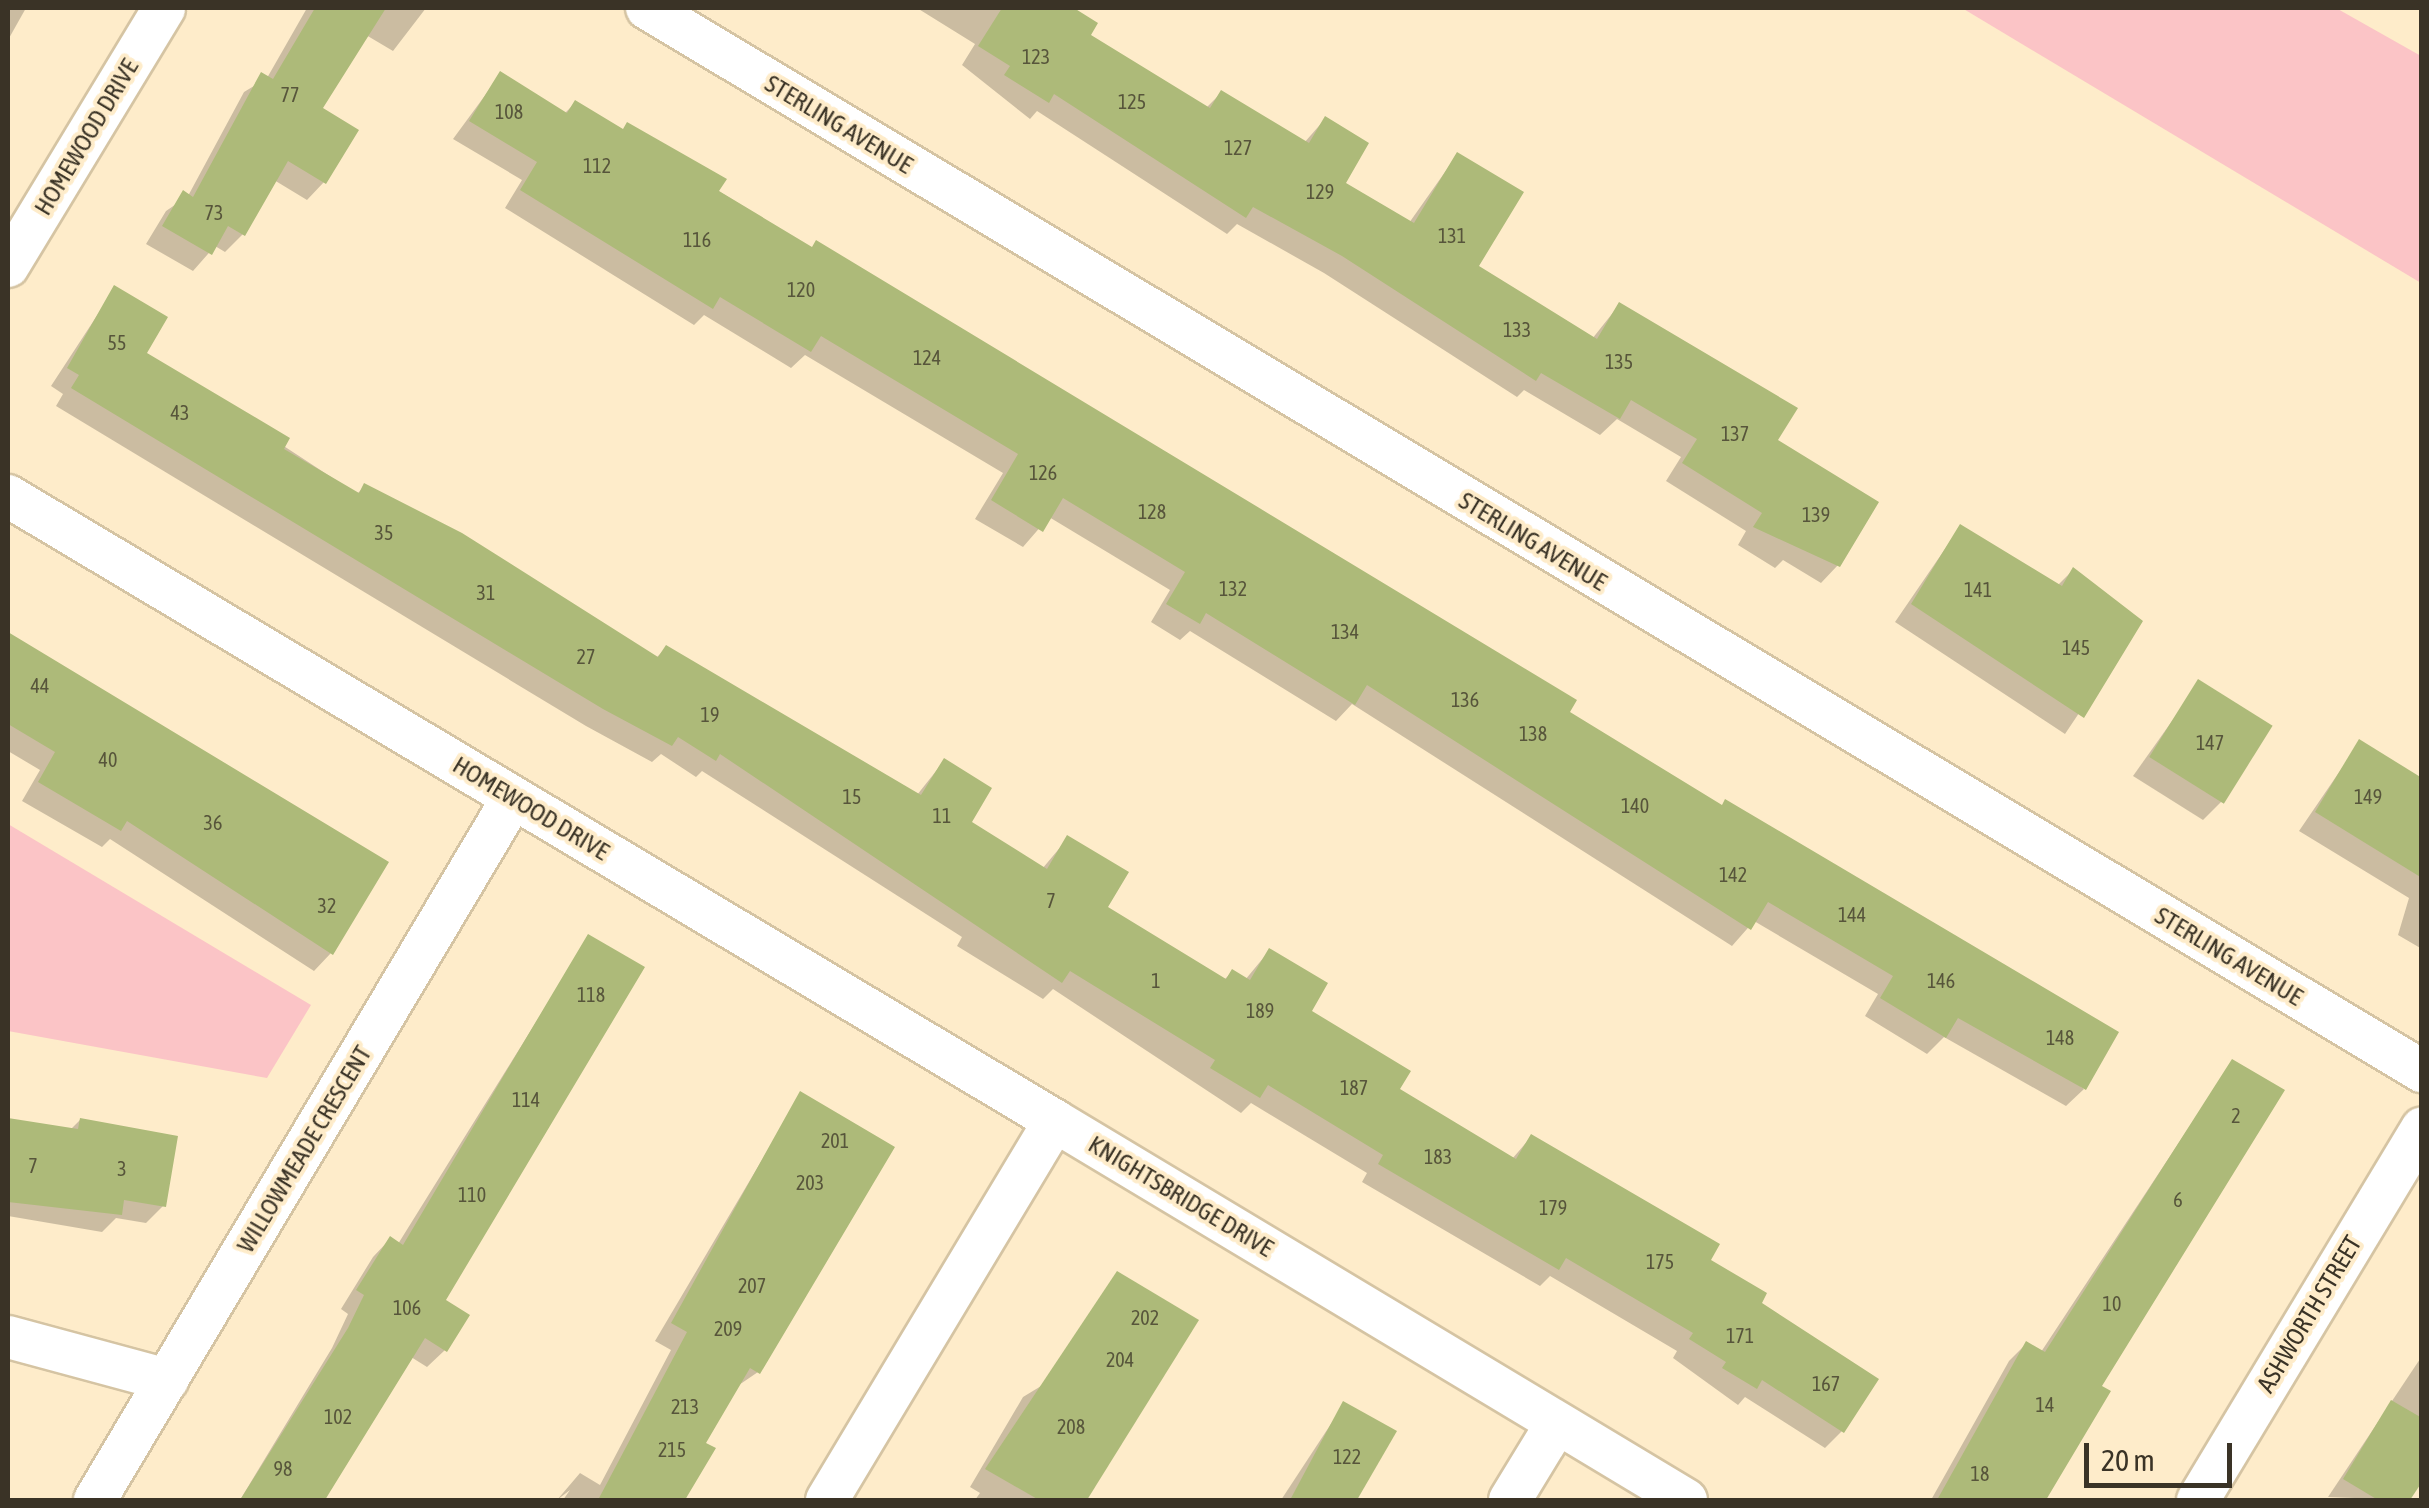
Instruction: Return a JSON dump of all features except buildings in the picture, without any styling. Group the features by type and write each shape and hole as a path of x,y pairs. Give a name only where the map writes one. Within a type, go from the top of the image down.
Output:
{"street":[{"name":"HOMEWOOD DRIVE","path":"8,266 164,8"},
{"name":"STERLING AVENUE","path":"646,8 2422,1072"},
{"name":"HOMEWOOD DRIVE","path":"8,496 1056,1121"},
{"name":"WILLOWMEADE CRESCENT","path":"96,1500 514,798"},
{"name":"KNIGHTSBRIDGE DRIVE","path":"1056,1121 1686,1500"},
{"path":"828,1500 1056,1121"},
{"name":"ASHWORTH STREET","path":"2198,1500 2422,1128"},
{"path":"8,1337 167,1380"},
{"path":"1510,1500 1557,1423"}],"shaded area":[{"path":"1962,8 2336,8 2421,56 2421,283"},
{"path":"8,824 311,1005 267,1078 8,1031"}]}
